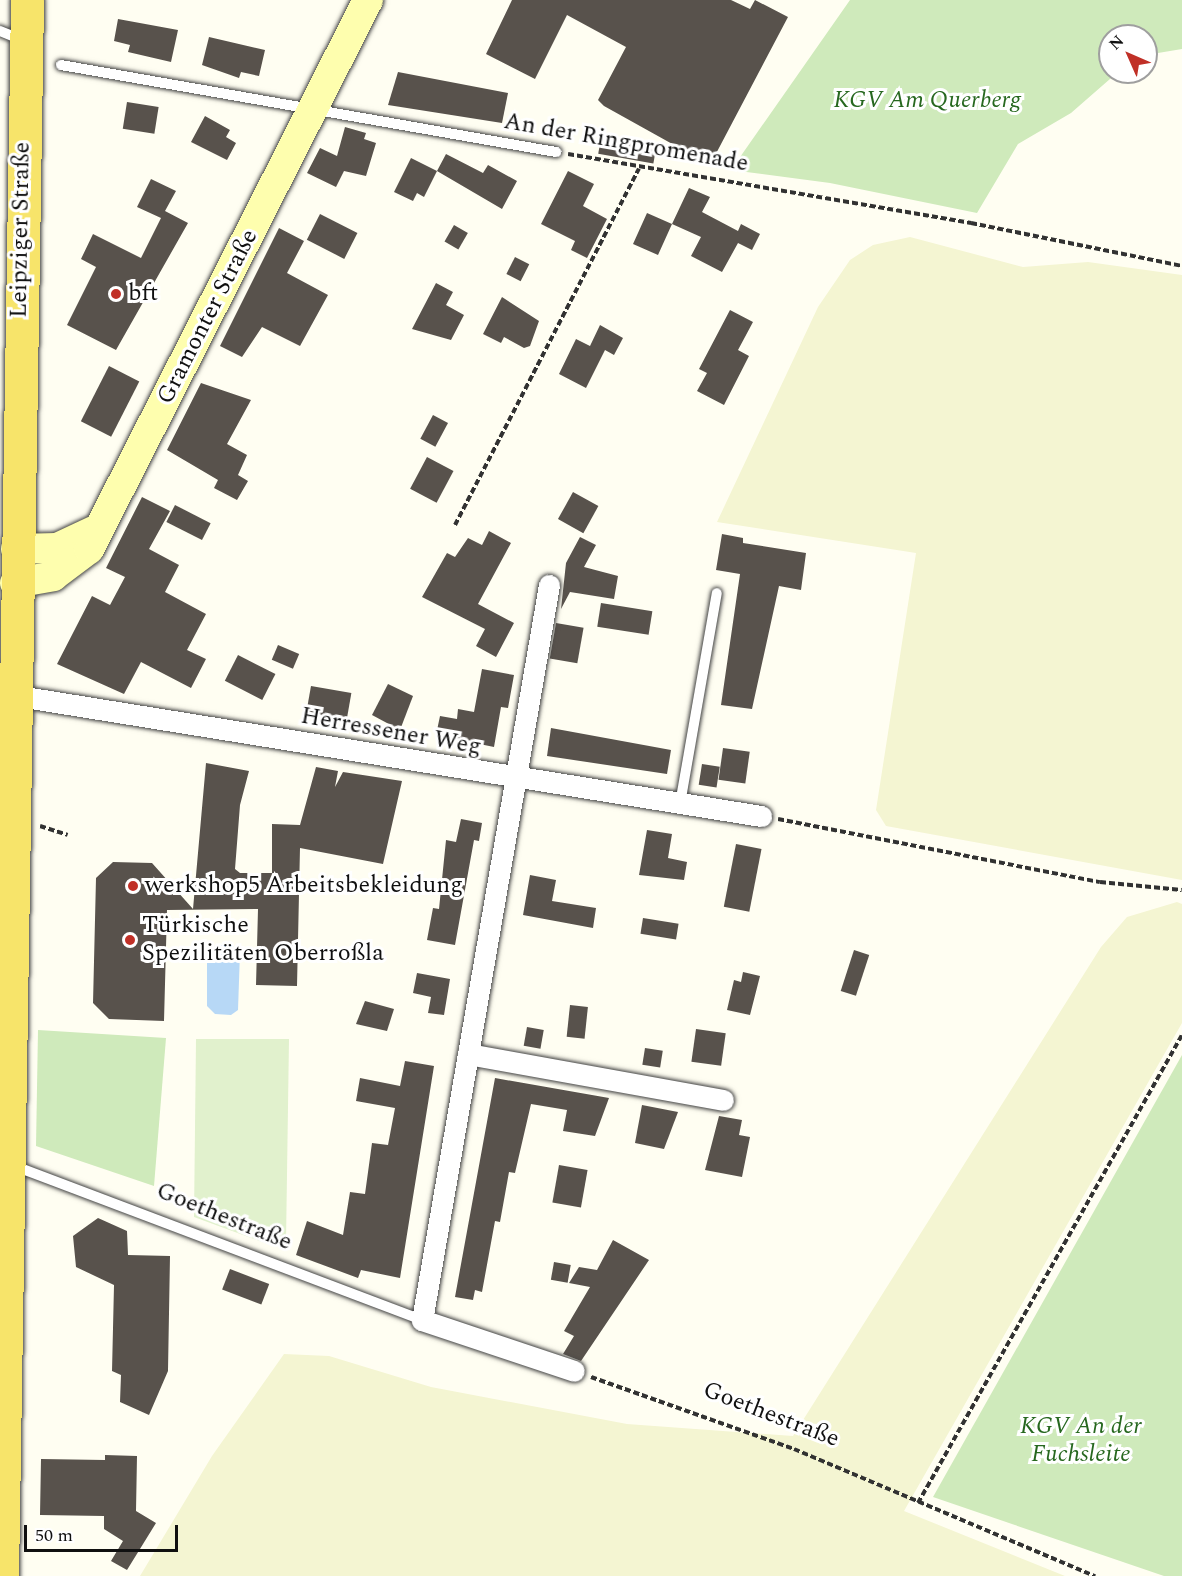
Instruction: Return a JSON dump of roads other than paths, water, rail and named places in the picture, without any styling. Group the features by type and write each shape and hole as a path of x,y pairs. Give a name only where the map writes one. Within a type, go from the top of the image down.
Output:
{"main road":[{"name":"Leipziger Straße","path":"2,1576 6,1163 6,694 16,549 13,36 27,0"}],"street":[{"name":"Gramonter Straße","path":"15,583 68,567 89,549 368,0"},
{"path":"16,549 57,548 101,526"},
{"path":"422,1320 549,585"},
{"name":"Herressener Weg","path":"6,694 514,780 760,816"},
{"path":"468,1054 723,1100"},
{"name":"Goethestraße","path":"422,1320 574,1371"}],"lane":[{"name":"An der Ringpromenade","path":"61,65 314,107 556,152"},
{"path":"680,804 717,593"},
{"name":"Goethestraße","path":"6,1163 422,1320"}],"water":[{"path":"216,945 232,945 240,952 238,1010 231,1015 215,1014 207,1006 207,954"}],"place":[{"name":"bft","path":"116,294"},
{"name":"werkshop5 Arbeitsbekleidung","path":"133,886"},
{"name":"Türkische Spezilitäten Oberroßla","path":"130,940"}],"park label":[{"name":"KGV Am Querberg","path":"927,101"},
{"name":"KGV An der Fuchsleite","path":"1081,1441"}]}
